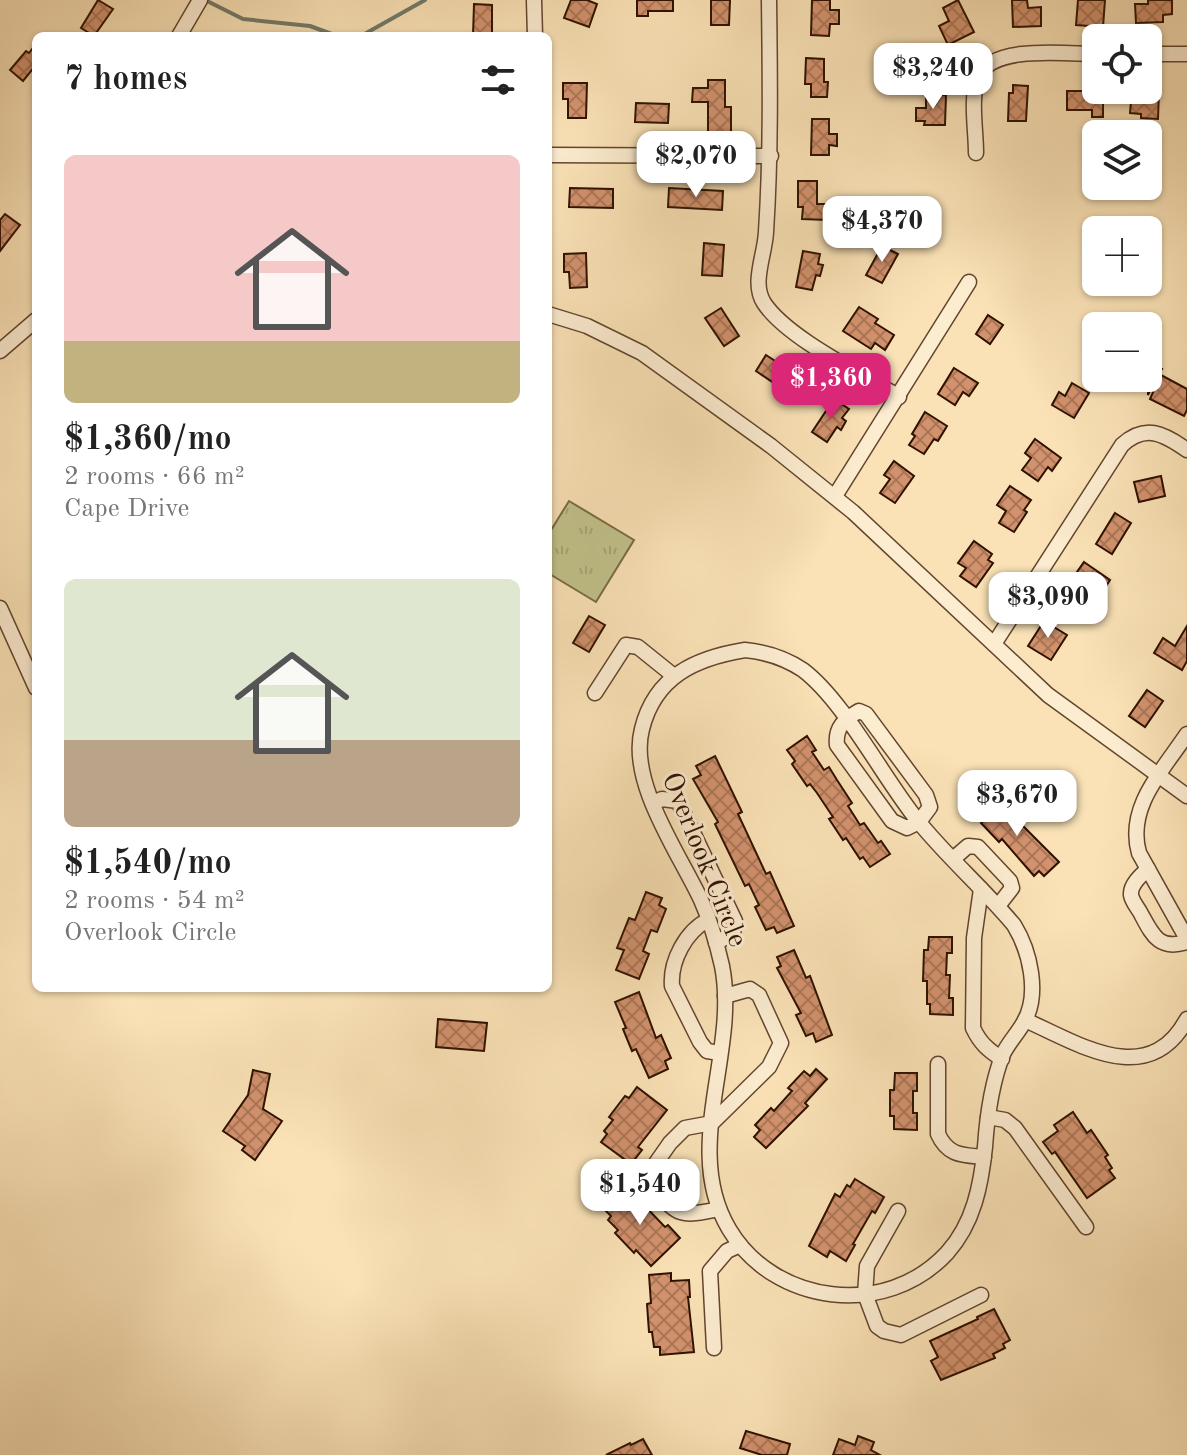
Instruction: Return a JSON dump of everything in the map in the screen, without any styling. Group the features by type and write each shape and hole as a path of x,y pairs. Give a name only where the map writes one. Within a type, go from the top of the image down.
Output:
{"street":[{"path":"534,0 535,32"},
{"path":"769,0 771,156 766,238 757,286 772,313 796,332 899,397"},
{"path":"181,32 197,6"},
{"path":"976,153 975,96 979,76 993,61 1019,54 1082,54"},
{"path":"1162,54 1187,54"},
{"path":"552,155 771,156"},
{"path":"835,496 969,282"},
{"path":"552,315 587,326 642,353 771,446 835,496 1048,695 1187,796"},
{"path":"0,351 32,323"},
{"path":"994,644 1122,445 1141,432 1149,432 1187,450"},
{"path":"0,608 32,679"},
{"path":"595,693 626,645 638,647 674,676"},
{"name":"Overlook Circle","path":"745,650 776,656 804,671 846,719 919,822 1014,925 1028,953 1031,984 1025,1020 1002,1059 988,1117 973,1211 937,1263 896,1286 865,1294 834,1295 803,1289 762,1267 740,1245 719,1209 711,1171 712,1123 725,996 721,964 708,920 653,803 640,760 641,730 654,701 674,676 715,655 745,650"},
{"path":"859,711 866,714 926,795 930,807 919,822 907,828 892,821 837,745 838,729 846,719 859,711"},
{"path":"1148,869 1133,886 1131,897 1154,937 1163,943 1176,945 1187,940 1148,869 1135,838 1142,804 1187,734"},
{"path":"653,803 662,799 678,801 735,921 733,933 716,943"},
{"path":"953,859 968,846 978,847 1010,881 1012,888 998,906"},
{"path":"981,889 974,938 973,1028 987,1050 1002,1059"},
{"path":"708,920 694,927 686,937 671,977 672,986 700,1042 707,1051 720,1053"},
{"path":"719,1209 689,1216 676,1213 648,1181 649,1173 670,1143 685,1128 712,1123 769,1067 781,1043 759,995 750,989 725,996"},
{"path":"1025,1020 1099,1054 1115,1058 1138,1056 1160,1047 1173,1037 1187,1019"},
{"path":"938,1064 938,1134 943,1145 954,1155 984,1157"},
{"path":"988,1117 1005,1120 1021,1135 1086,1227"},
{"path":"898,1211 867,1266 865,1294 877,1326 901,1335 981,1295"},
{"path":"714,1348 710,1271 727,1251 740,1245"}],"green space":[{"path":"569,501 634,540 596,602 552,575 552,529"}],"building":[{"path":"98,0 113,9 97,32 81,28"},
{"path":"571,0 587,0 597,4 589,27 564,18"},
{"path":"637,0 673,0 673,11 648,11 648,16 637,16"},
{"path":"711,0 730,0 729,25 711,25"},
{"path":"812,0 830,0 830,10 839,10 839,24 830,24 829,36 811,35"},
{"path":"958,0 974,32 948,45 939,26 949,21 943,8"},
{"path":"1012,0 1027,0 1028,8 1041,7 1041,26 1013,27"},
{"path":"1078,0 1105,0 1103,24 1076,25"},
{"path":"1148,0 1172,0 1172,14 1163,15 1163,22 1136,23 1135,4 1148,4"},
{"path":"474,4 492,5 492,32 473,32"},
{"path":"32,49 32,70 23,81 10,70 26,51 29,53"},
{"path":"806,58 824,59 827,97 811,97 811,84 805,84"},
{"path":"708,80 725,80 725,107 731,107 731,135 708,135 708,102 692,102 693,88 708,88"},
{"path":"563,83 587,83 586,118 568,118 568,99 563,99"},
{"path":"1013,85 1028,86 1026,121 1008,121 1009,93 1013,93"},
{"path":"1067,91 1082,91 1082,104 1103,104 1103,117 1092,117 1092,110 1067,110"},
{"path":"926,95 946,95 945,125 924,125 925,121 916,121 916,108 926,108"},
{"path":"636,103 669,104 668,123 635,122"},
{"path":"1131,104 1159,104 1158,119 1141,118 1141,114 1130,113"},
{"path":"812,119 829,119 829,134 837,134 837,146 829,145 829,155 811,155"},
{"path":"798,181 817,181 817,204 827,204 827,220 802,219 803,207 798,207"},
{"path":"570,188 613,189 613,208 569,207"},
{"path":"669,188 723,191 722,210 668,207"},
{"path":"5,214 20,225 0,251 0,220"},
{"path":"704,243 724,245 722,276 702,275"},
{"path":"882,246 898,254 882,283 866,275"},
{"path":"803,251 820,254 818,264 823,265 812,290 796,287"},
{"path":"586,253 587,287 570,288 569,272 564,272 564,254"},
{"path":"859,307 878,319 875,323 894,335 885,350 875,343 871,349 843,331"},
{"path":"721,308 739,336 724,346 705,318"},
{"path":"988,315 1003,325 990,344 976,334"},
{"path":"766,355 795,374 784,390 756,371"},
{"path":"954,368 978,383 969,396 963,392 955,405 938,394"},
{"path":"1162,376 1187,389 1187,410 1184,416 1150,399 1153,392 1162,392"},
{"path":"1072,383 1082,392 1089,393 1074,418 1052,405 1059,392 1065,396"},
{"path":"834,399 849,409 842,418 846,421 841,430 837,427 827,442 812,432"},
{"path":"925,412 947,426 938,441 934,439 924,454 909,445"},
{"path":"1035,439 1061,458 1052,471 1048,467 1038,481 1022,470 1031,458 1025,453"},
{"path":"894,461 914,476 895,503 880,493 890,479 884,475"},
{"path":"1161,476 1165,496 1139,502 1134,482"},
{"path":"1010,486 1031,500 1014,532 999,523 1006,511 997,505"},
{"path":"1115,513 1131,523 1112,554 1096,544"},
{"path":"974,541 992,554 988,560 993,563 976,587 960,576 966,568 958,563"},
{"path":"1084,562 1110,580 1099,597 1095,594 1083,596 1076,605 1061,595"},
{"path":"589,616 605,625 589,652 573,643"},
{"path":"1044,621 1067,635 1051,660 1028,646"},
{"path":"1187,626 1187,661 1182,670 1154,653 1163,638 1175,646"},
{"path":"1147,690 1163,701 1145,727 1129,716"},
{"path":"807,736 816,750 812,752 824,770 829,767 852,803 848,806 860,825 864,823 890,854 870,867 863,857 860,859 846,838 843,840 817,793 810,784 807,786 792,764 795,761 787,750"},
{"path":"715,756 742,812 738,814 766,874 770,872 794,926 777,933 774,927 766,930 749,884 745,886 715,824 718,822 693,779 701,775 696,766"},
{"path":"994,797 1059,862 1044,876 1039,871 1034,876 1002,839 999,842 981,823 987,817 980,810"},
{"path":"646,892 662,898 659,905 666,909 657,932 651,930 643,951 649,954 639,979 616,970 624,950 617,948 629,918 635,920"},
{"path":"929,937 952,937 952,953 947,953 946,975 950,975 949,998 953,998 953,1015 930,1014 927,981 923,981 924,950 928,950"},
{"path":"794,950 806,978 810,976 832,1035 816,1042 813,1033 806,1036 796,1015 801,1013 777,968 781,966 777,957"},
{"path":"639,992 656,1038 661,1035 671,1058 665,1061 668,1069 649,1078 636,1049 632,1051 615,1002"},
{"path":"438,1019 487,1023 484,1051 436,1047"},
{"path":"816,1069 827,1079 805,1103 808,1106 766,1148 754,1137 760,1130 755,1125 771,1108 774,1111 792,1091 788,1088 804,1071 810,1076"},
{"path":"253,1070 270,1074 263,1109 282,1121 255,1160 242,1150 245,1146 223,1131 248,1095"},
{"path":"895,1073 917,1073 913,1113 917,1113 917,1130 894,1129 894,1116 890,1116 890,1090 894,1090"},
{"path":"637,1087 667,1110 638,1147 642,1150 631,1164 601,1142 607,1134 604,1131 613,1120 609,1117 625,1096 629,1098"},
{"path":"1073,1112 1087,1133 1091,1130 1108,1155 1105,1157 1115,1178 1087,1198 1055,1152 1052,1154 1043,1142 1058,1131 1054,1125"},
{"path":"855,1179 884,1197 875,1213 872,1211 846,1261 830,1251 827,1257 809,1246 835,1194 840,1197"},
{"path":"631,1185 644,1198 640,1201 680,1238 651,1266 615,1233 618,1230 608,1220 611,1216 605,1210"},
{"path":"671,1273 671,1281 689,1280 694,1352 660,1355 660,1347 654,1347 652,1332 649,1332 649,1275"},
{"path":"994,1309 1010,1340 1003,1344 1005,1348 993,1354 995,1358 941,1380 931,1361 938,1357 930,1341"},
{"path":"746,1431 790,1444 787,1455 762,1455 740,1448"},
{"path":"858,1436 874,1442 871,1450 880,1455 833,1455 839,1439 855,1445"},
{"path":"643,1439 652,1455 606,1455 630,1443"}],"waterway":[{"path":"205,0 243,19 310,26 326,32"},
{"path":"368,32 425,0"}]}
